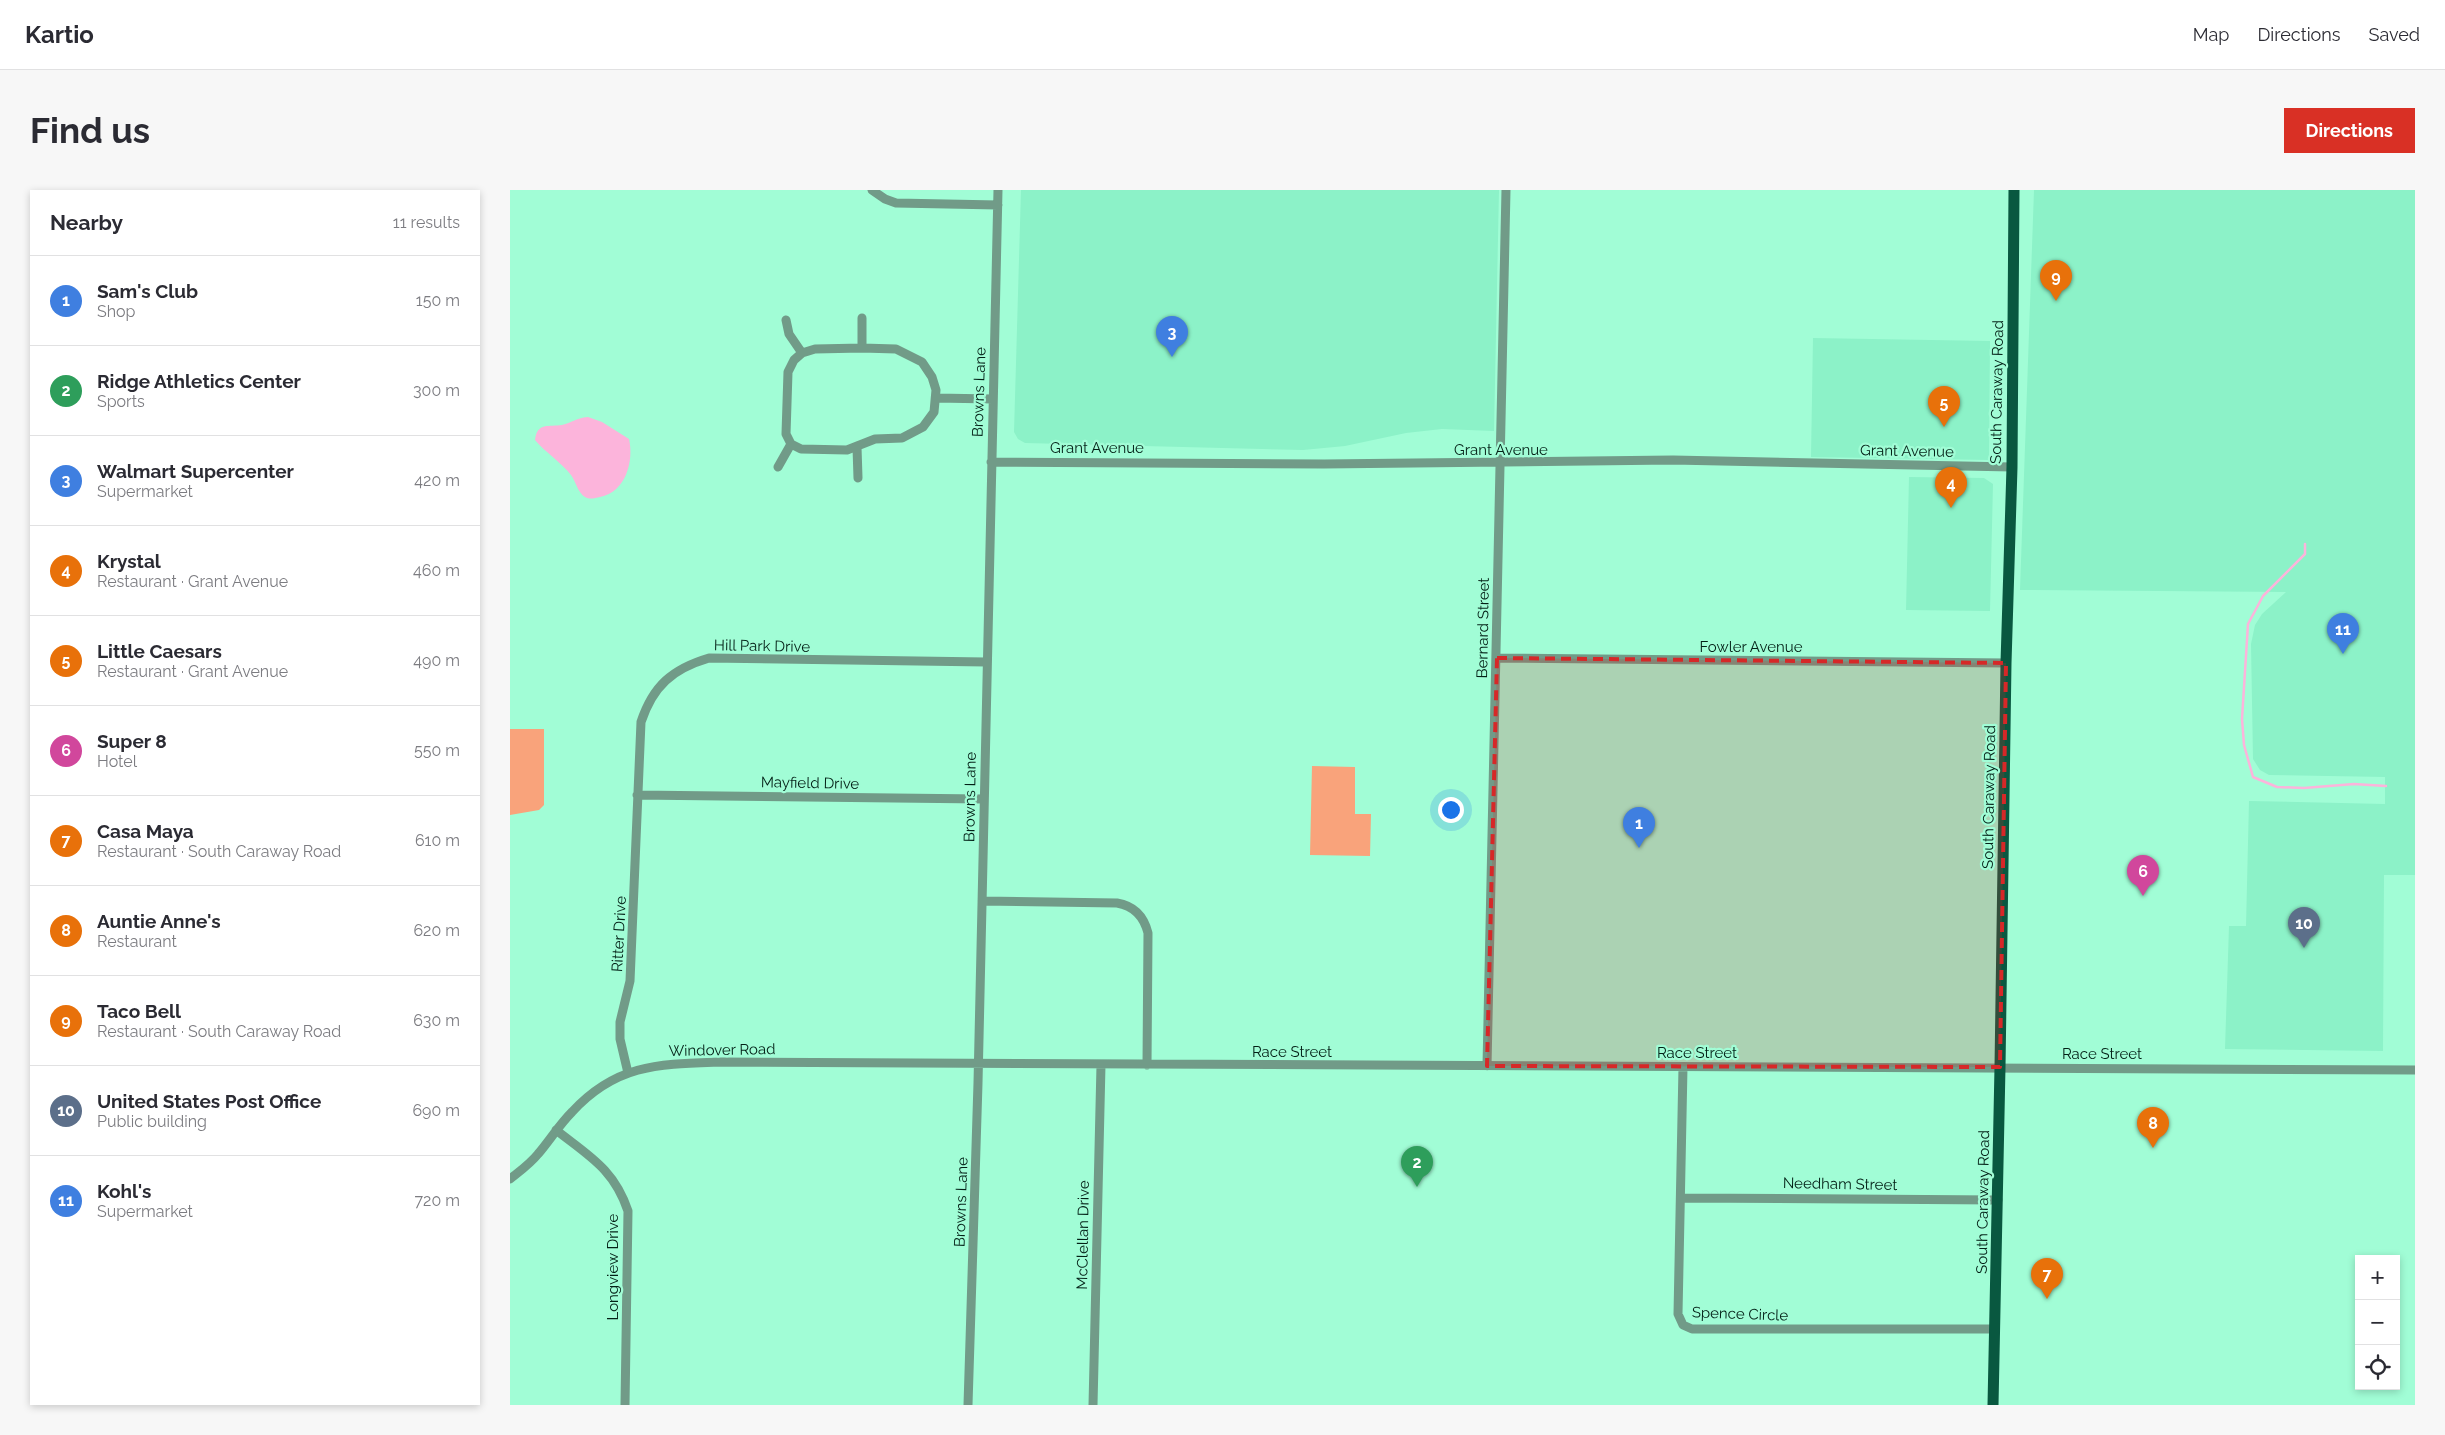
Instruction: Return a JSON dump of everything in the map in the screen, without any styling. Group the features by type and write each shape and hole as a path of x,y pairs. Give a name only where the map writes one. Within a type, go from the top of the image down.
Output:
{"main road":[{"name":"South Caraway Road","path":"1992,1405 1998,1200 2006,663 2012,467 2014,190"}],"street":[{"path":"872,190 893,202 998,205"},
{"name":"Browns Lane","path":"968,1405 978,1064 998,190"},
{"name":"Bernard Street","path":"1487,1066 1506,190"},
{"path":"862,318 862,348"},
{"path":"786,320 789,334 802,353"},
{"path":"816,348 862,348 896,348 913,355 922,362 930,374 936,390 934,412 923,427 917,432 902,438 876,439 847,450 801,449 791,444 786,434 788,372 794,360 802,353 816,348"},
{"path":"936,398 993,399"},
{"path":"778,467 791,444"},
{"path":"857,447 858,478"},
{"name":"Grant Avenue","path":"991,462 1500,463 1673,460 2012,467"},
{"name":"Hill Park Drive","path":"637,795 640,722 648,701 661,683 692,663 709,658 986,662"},
{"name":"Fowler Avenue","path":"1497,658 2006,663"},
{"name":"Mayfield Drive","path":"637,795 983,799"},
{"name":"Ritter Drive","path":"628,1073 620,1039 620,1022 630,981 634,924 637,795"},
{"path":"982,901 1117,903 1135,910 1145,923 1148,933 1147,1065"},
{"name":"Windover Road","path":"510,1179 531,1162 556,1130 594,1092 628,1073 665,1064 717,1062 978,1064"},
{"name":"Race Street","path":"978,1064 2415,1070"},
{"name":"McClellan Drive","path":"1093,1405 1101,1065"},
{"name":"Spence Circle","path":"1683,1067 1678,1314 1681,1323 1686,1328 1995,1329"},
{"name":"Longview Drive","path":"556,1130 603,1166 617,1183 628,1211 626,1405"},
{"name":"Needham Street","path":"1681,1198 1998,1200"}],"highlighted area":[{"path":"1497,658 2006,663 2000,1067 1487,1066"}],"shaded area":[{"path":"1021,190 1499,190 1494,431 1442,429 1406,433 1345,446 1303,450 1025,443 1018,439 1014,432"},
{"path":"2034,190 2415,190 2415,875 2384,875 2383,1051 2225,1049 2229,926 2246,926 2249,801 2385,804 2385,777 2269,775 2260,770 2253,759 2251,644 2255,625 2262,614 2286,592 2020,590"},
{"path":"1813,338 1990,341 1989,460 1811,457"},
{"path":"588,417 602,422 629,439 630,448 629,466 622,482 609,494 591,499 583,495 567,470 535,440 538,430 544,426 562,425"},
{"path":"1909,477 1984,478 1993,484 1990,611 1906,610"},
{"path":"510,729 544,729 544,805 539,810 510,815"},
{"path":"1312,766 1355,767 1355,814 1371,814 1370,856 1310,855"}],"waterway":[{"path":"2305,544 2305,554 2263,596 2248,624 2242,719 2244,745 2253,777 2277,787 2304,788 2354,784 2386,786"}],"place":[{"name":"Taco Bell","path":"2056,301"},
{"name":"Walmart Supercenter","path":"1172,357"},
{"name":"Little Caesars","path":"1944,427"},
{"name":"Krystal","path":"1951,508"},
{"name":"Kohl's","path":"2343,654"},
{"name":"Sam's Club","path":"1639,848"},
{"name":"Super 8","path":"2143,896"},
{"name":"United States Post Office","path":"2304,948"},
{"name":"Auntie Anne's","path":"2153,1148"},
{"name":"Ridge Athletics Center","path":"1417,1187"},
{"name":"Casa Maya","path":"2047,1299"}]}
